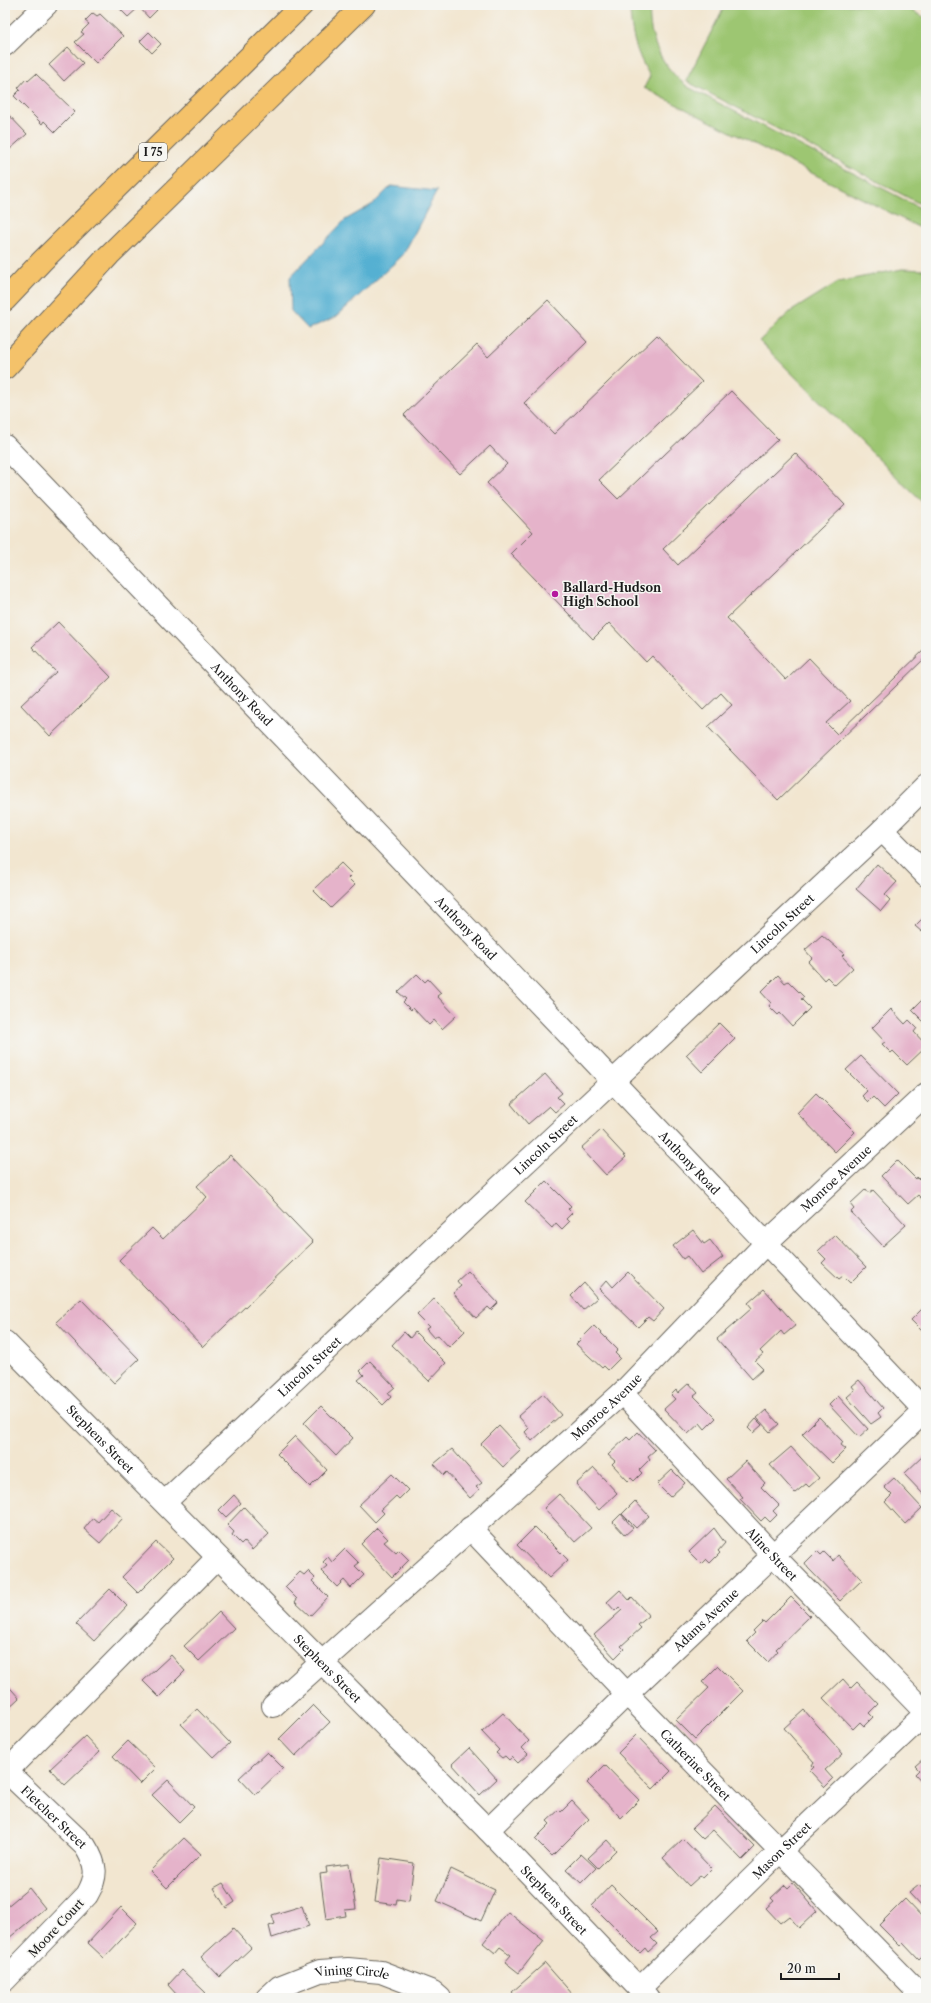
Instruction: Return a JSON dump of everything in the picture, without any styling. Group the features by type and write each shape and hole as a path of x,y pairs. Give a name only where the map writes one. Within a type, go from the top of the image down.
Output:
{"highway":[{"name":"I 75","path":"5,300 42,261 302,5"},
{"path":"8,364 109,255 364,5"}],"street":[{"path":"5,45 46,5"},
{"name":"Anthony Road","path":"5,446 613,1081 926,1411"},
{"name":"Lincoln Street","path":"165,1502 882,830 926,786"},
{"path":"882,830 926,876"},
{"name":"Monroe Avenue","path":"273,1706 321,1662 353,1636 470,1528 622,1393 766,1243 926,1094"},
{"name":"Stephens Street","path":"5,1342 165,1502 217,1558 488,1830 644,1993"},
{"name":"Aline Street","path":"622,1393 774,1555 926,1713"},
{"name":"Adams Avenue","path":"488,1830 627,1694 926,1411"},
{"name":"Catherine Street","path":"470,1528 627,1694 924,1998"},
{"path":"6,1771 217,1558"},
{"name":"Mason Street","path":"644,1993 780,1851 926,1713"},
{"name":"Fletcher Street","path":"6,1771 85,1846 93,1858 95,1868"},
{"name":"Moore Court","path":"5,1980 86,1895 94,1882 95,1868"},
{"name":"Vining Circle","path":"267,1998 279,1987 320,1971 348,1969 381,1972 433,1992 440,1998"}],"green space":[{"path":"630,5 650,5 651,29 658,51 671,70 688,87 926,211 926,231 644,88 650,76 641,59 635,42 631,24"},
{"path":"725,5 901,5 926,18 926,207 686,81"},
{"path":"902,269 926,270 926,506 759,341 790,312 838,282"}],"water":[{"path":"391,186 437,191 403,255 336,317 308,329 291,311 290,277 345,220 373,204"}],"building":[{"path":"116,5 152,5 157,10 149,18 139,7 128,17"},
{"path":"93,13 97,16 100,14 123,36 96,63 75,42 84,34 81,32 89,24 85,21"},
{"path":"149,32 161,44 152,53 140,41"},
{"path":"68,47 83,63 64,81 49,65"},
{"path":"36,74 75,112 55,132 44,121 42,124 14,96 20,90 18,88 26,79 28,81"},
{"path":"5,111 27,134 9,150 5,146"},
{"path":"548,300 587,342 524,403 554,434 657,335 702,382 599,480 618,499 731,391 778,439 663,549 678,565 795,453 845,505 727,618 786,680 809,658 850,701 826,723 837,734 926,648 926,657 778,800 708,727 732,705 721,693 703,710 652,656 646,662 609,623 593,639 511,554 533,532 487,483 507,464 490,446 460,474 404,415 477,345 488,357"},
{"path":"58,622 111,677 50,736 21,705 56,672 32,647"},
{"path":"341,863 352,874 348,878 355,885 331,908 313,890"},
{"path":"877,864 897,882 885,895 890,900 881,911 856,889"},
{"path":"926,915 926,928 922,932 915,926"},
{"path":"822,935 844,954 842,956 853,968 835,985 827,977 824,980 808,962 812,958 805,950"},
{"path":"417,974 425,982 428,979 441,993 437,996 456,1016 442,1029 434,1020 429,1025 413,1008 411,1010 403,1002 406,999 398,992"},
{"path":"778,975 785,983 788,981 804,997 801,999 810,1008 792,1026 780,1013 778,1015 769,1006 771,1003 761,992"},
{"path":"922,1000 926,1005 926,1024 912,1010"},
{"path":"891,1009 905,1024 909,1020 917,1028 914,1032 926,1045 926,1047 907,1065 893,1051 891,1053 882,1044 885,1042 872,1028"},
{"path":"719,1023 735,1039 702,1072 686,1055"},
{"path":"861,1056 898,1094 884,1108 873,1097 868,1102 862,1096 867,1091 846,1070"},
{"path":"545,1074 562,1093 557,1097 564,1104 555,1112 549,1106 528,1124 511,1104"},
{"path":"816,1093 855,1132 835,1152 797,1113"},
{"path":"601,1130 626,1157 606,1175 581,1148"},
{"path":"230,1155 313,1242 203,1347 119,1260 152,1228 163,1239 207,1197 197,1186"},
{"path":"897,1160 916,1179 917,1177 926,1186 925,1202 918,1195 908,1204 881,1176"},
{"path":"546,1181 571,1206 568,1209 572,1213 566,1219 569,1222 562,1229 556,1223 552,1228 525,1202"},
{"path":"866,1189 869,1193 873,1190 906,1225 883,1246 851,1212 854,1209 850,1204"},
{"path":"693,1230 704,1244 710,1240 723,1257 701,1274 687,1256 683,1259 673,1246"},
{"path":"835,1235 866,1267 850,1283 843,1276 839,1279 822,1263 826,1259 818,1251"},
{"path":"468,1271 498,1303 491,1310 488,1307 476,1318 453,1293 461,1286 457,1281"},
{"path":"628,1272 664,1309 653,1321 648,1317 638,1327 599,1289 607,1280 613,1287"},
{"path":"584,1283 597,1298 583,1310 571,1296"},
{"path":"764,1289 796,1325 784,1335 781,1331 760,1351 763,1354 755,1361 763,1369 752,1379 717,1339 752,1308 748,1303"},
{"path":"81,1299 139,1359 114,1383 56,1322"},
{"path":"434,1299 465,1331 449,1347 438,1335 434,1338 426,1329 429,1327 417,1315"},
{"path":"922,1309 926,1313 926,1335 911,1320"},
{"path":"594,1326 618,1350 615,1353 620,1358 608,1370 604,1366 602,1368 576,1344"},
{"path":"404,1332 410,1338 415,1332 446,1363 429,1381 392,1345"},
{"path":"370,1361 395,1387 388,1393 391,1397 383,1405 358,1380 364,1375 360,1371"},
{"path":"859,1380 883,1408 878,1413 881,1417 871,1424 847,1397 855,1390 852,1386"},
{"path":"689,1383 698,1393 694,1396 716,1418 705,1429 700,1423 688,1434 664,1409 675,1399 671,1395 676,1390 678,1393"},
{"path":"543,1394 561,1415 532,1441 525,1432 529,1428 518,1416"},
{"path":"838,1396 868,1429 859,1437 829,1405"},
{"path":"321,1406 353,1438 336,1456 304,1423"},
{"path":"766,1410 779,1424 770,1432 757,1418"},
{"path":"819,1417 843,1442 841,1445 846,1449 832,1463 802,1434"},
{"path":"756,1419 762,1425 753,1433 748,1428"},
{"path":"499,1426 521,1450 503,1467 481,1444"},
{"path":"638,1432 655,1450 648,1456 650,1459 639,1470 642,1473 634,1481 631,1478 628,1481 612,1464 615,1461 608,1455 627,1437 630,1440"},
{"path":"295,1436 327,1470 310,1487 277,1454"},
{"path":"791,1447 819,1478 809,1487 806,1484 795,1493 770,1465"},
{"path":"452,1449 482,1483 476,1487 479,1490 470,1498 447,1472 444,1475 434,1464"},
{"path":"924,1455 926,1457 926,1497 904,1474"},
{"path":"745,1461 765,1483 761,1487 779,1505 773,1511 777,1515 770,1522 765,1517 761,1521 740,1499 743,1497 726,1479"},
{"path":"594,1468 617,1493 599,1510 576,1484"},
{"path":"672,1470 685,1483 670,1497 657,1484"},
{"path":"392,1474 408,1490 399,1499 396,1496 381,1510 384,1513 375,1522 359,1505"},
{"path":"894,1478 922,1508 905,1524 885,1502 892,1495 884,1487"},
{"path":"559,1494 591,1528 575,1542 544,1508"},
{"path":"234,1495 241,1503 226,1517 219,1510"},
{"path":"635,1501 649,1516 636,1528 622,1514"},
{"path":"244,1507 269,1534 252,1550 244,1541 241,1544 232,1535 234,1532 227,1525"},
{"path":"111,1508 123,1518 100,1543 84,1529 93,1518 98,1522"},
{"path":"621,1514 633,1528 625,1535 613,1522"},
{"path":"535,1527 568,1560 549,1578 517,1545"},
{"path":"377,1528 388,1539 384,1542 396,1553 399,1550 409,1560 392,1577 361,1544"},
{"path":"714,1528 725,1543 718,1551 720,1553 710,1563 706,1559 701,1564 689,1552"},
{"path":"156,1542 173,1558 138,1593 122,1577"},
{"path":"345,1549 359,1563 355,1566 364,1575 351,1588 344,1580 337,1587 321,1571 327,1566 323,1562 328,1557 332,1562"},
{"path":"817,1551 821,1555 824,1552 833,1561 838,1555 862,1580 840,1601 805,1563"},
{"path":"308,1571 315,1578 312,1581 328,1597 310,1616 295,1602 297,1599 285,1587 300,1572 304,1575"},
{"path":"110,1589 127,1606 94,1641 76,1624"},
{"path":"620,1590 629,1600 632,1597 649,1616 638,1625 641,1628 621,1646 624,1649 615,1658 594,1635 622,1610 619,1607 615,1611 607,1602"},
{"path":"791,1597 810,1616 776,1649 778,1651 768,1662 747,1641 755,1633 753,1631 763,1621 765,1623"},
{"path":"219,1612 234,1628 199,1661 184,1646"},
{"path":"171,1655 185,1671 159,1697 143,1681"},
{"path":"718,1666 743,1691 695,1739 676,1720 709,1688 702,1682"},
{"path":"843,1679 851,1688 857,1682 878,1704 869,1713 873,1717 864,1726 860,1722 853,1729 823,1698"},
{"path":"5,1682 19,1698 5,1711"},
{"path":"313,1705 330,1722 295,1756 279,1739"},
{"path":"197,1709 230,1743 214,1758 181,1724"},
{"path":"804,1710 843,1754 825,1770 833,1779 825,1787 810,1771 814,1767 812,1765 814,1762 784,1728"},
{"path":"503,1713 529,1741 522,1748 528,1754 518,1763 512,1757 509,1760 505,1756 502,1758 496,1753 499,1750 482,1732"},
{"path":"636,1735 671,1771 653,1789 618,1753"},
{"path":"85,1736 100,1752 65,1785 50,1769"},
{"path":"128,1741 156,1768 140,1784 113,1756"},
{"path":"469,1748 497,1779 480,1795 452,1764"},
{"path":"267,1752 283,1768 255,1795 239,1778"},
{"path":"923,1759 926,1762 926,1786 915,1774 919,1770 915,1766"},
{"path":"605,1765 639,1800 621,1818 587,1783"},
{"path":"168,1780 194,1807 179,1822 152,1795"},
{"path":"572,1801 589,1819 552,1856 535,1839 550,1824 547,1821 559,1810 561,1812"},
{"path":"715,1806 755,1847 742,1860 713,1830 703,1839 692,1828"},
{"path":"184,1838 201,1854 167,1888 150,1871"},
{"path":"683,1839 712,1869 703,1878 701,1875 689,1886 663,1858"},
{"path":"607,1840 616,1850 598,1868 588,1858"},
{"path":"581,1854 596,1868 581,1883 566,1869"},
{"path":"381,1858 414,1863 409,1901 397,1899 396,1905 375,1902"},
{"path":"349,1864 356,1909 345,1910 346,1916 326,1919 320,1874 327,1873 326,1867"},
{"path":"451,1869 495,1890 481,1921 437,1901"},
{"path":"223,1883 235,1902 226,1908 214,1888"},
{"path":"793,1883 817,1911 799,1928 789,1916 780,1923 766,1908 774,1901 771,1898 785,1885 788,1888"},
{"path":"611,1885 658,1932 651,1938 657,1944 648,1952 645,1948 640,1953 592,1905"},
{"path":"919,1885 926,1893 926,1907 924,1909 909,1893"},
{"path":"29,1888 45,1908 9,1938 5,1933 5,1908"},
{"path":"905,1899 926,1921 926,1953 919,1960 903,1943 900,1946 879,1925"},
{"path":"302,1906 309,1926 272,1938 269,1926 275,1924 272,1915"},
{"path":"121,1907 137,1923 104,1958 88,1943"},
{"path":"508,1912 544,1941 519,1973 505,1962 511,1955 500,1947 495,1953 483,1943"},
{"path":"233,1928 251,1948 220,1977 201,1957"},
{"path":"545,1963 574,1996 571,1998 517,1998 512,1992"},
{"path":"182,1970 205,1992 199,1998 174,1998 177,1995 168,1985"}],"place":[{"name":"Ballard-Hudson High School","path":"555,594"}]}
